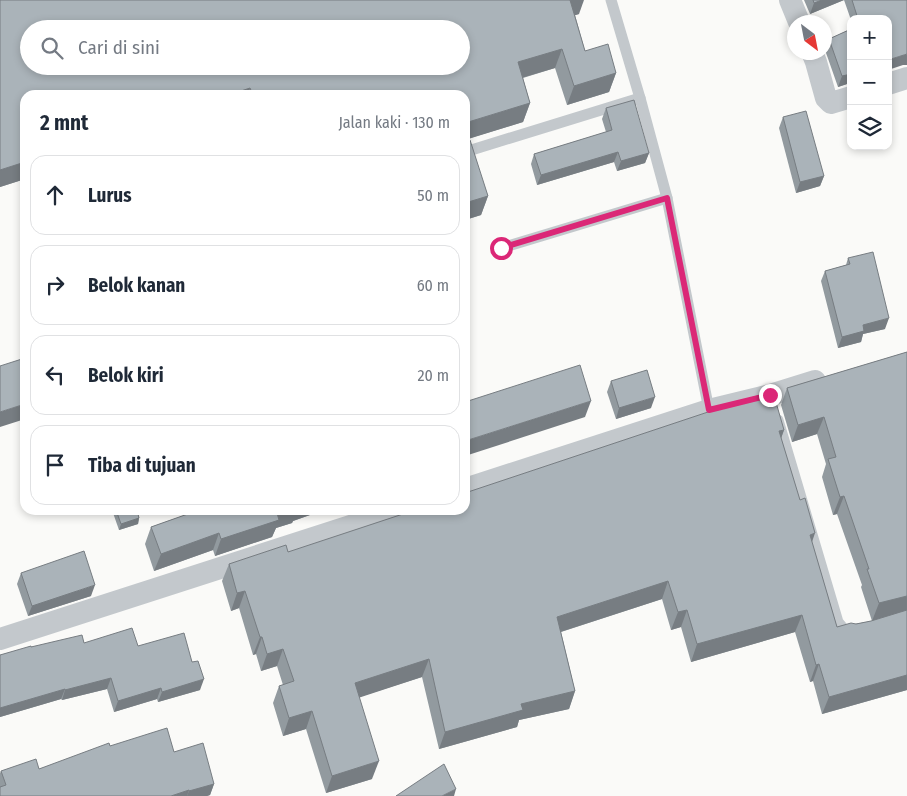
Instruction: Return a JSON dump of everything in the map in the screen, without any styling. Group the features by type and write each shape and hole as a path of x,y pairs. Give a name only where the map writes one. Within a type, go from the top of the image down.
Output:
{"street":[{"path":"790,0 797,15"},
{"path":"815,60 826,98 831,103 847,98"},
{"path":"892,83 907,78"},
{"path":"470,487 709,410 773,404 834,376"},
{"path":"0,639 384,515"}],"lane":[{"path":"611,0 667,198 709,410"},
{"path":"470,150 640,98"},
{"path":"501,248 667,198"},
{"path":"773,404 838,622 848,634 864,631"}],"building":[{"path":"0,0 570,0 585,51 608,44 616,73 574,86 562,49 518,62 530,103 470,121 470,90 251,90 250,88 244,90 20,90 20,164 0,170"},
{"path":"852,0 907,0 907,54 892,59 892,15 857,15"},
{"path":"847,31 847,75 842,76 832,48 832,38"},
{"path":"634,100 649,153 621,161 618,152 541,175 534,154 612,130 606,108"},
{"path":"806,111 824,176 800,182 783,117"},
{"path":"470,140 488,196 470,201"},
{"path":"873,252 889,318 863,325 864,331 842,337 825,271 850,264 848,258"},
{"path":"907,352 907,596 879,603 844,496 840,497 828,459 836,457 824,417 798,425 787,388"},
{"path":"20,360 20,406 0,412 0,366"},
{"path":"580,365 591,401 470,439 470,400"},
{"path":"647,370 655,397 619,408 611,381"},
{"path":"773,392 784,430 779,431 800,500 805,498 815,533 810,535 837,627 851,623 871,621 907,610 907,675 829,697 819,664 816,665 802,615 697,644 687,610 678,612 668,581 557,617 575,691 521,704 523,710 445,732 429,659 355,683 379,761 332,776 312,711 289,718 279,686 294,681 283,649 267,654 245,591 237,593 229,564 286,545 288,552 400,515 470,515 470,491"},
{"path":"118,515 138,515 139,518 121,524"},
{"path":"185,515 278,515 279,520 221,539 219,533 161,554 151,527"},
{"path":"84,551 95,585 32,606 21,573"},
{"path":"132,628 138,646 184,633 192,662 198,661 204,679 162,692 161,688 118,701 111,678 0,708 0,655 82,635 84,643"},
{"path":"167,728 174,752 203,743 214,784 171,796 0,796 0,787 6,785 1,771 36,759 39,769 109,743 110,746"},
{"path":"444,764 456,789 442,796 396,796"}],"route":[{"path":"501,248 667,198 709,410 770,395"}]}
